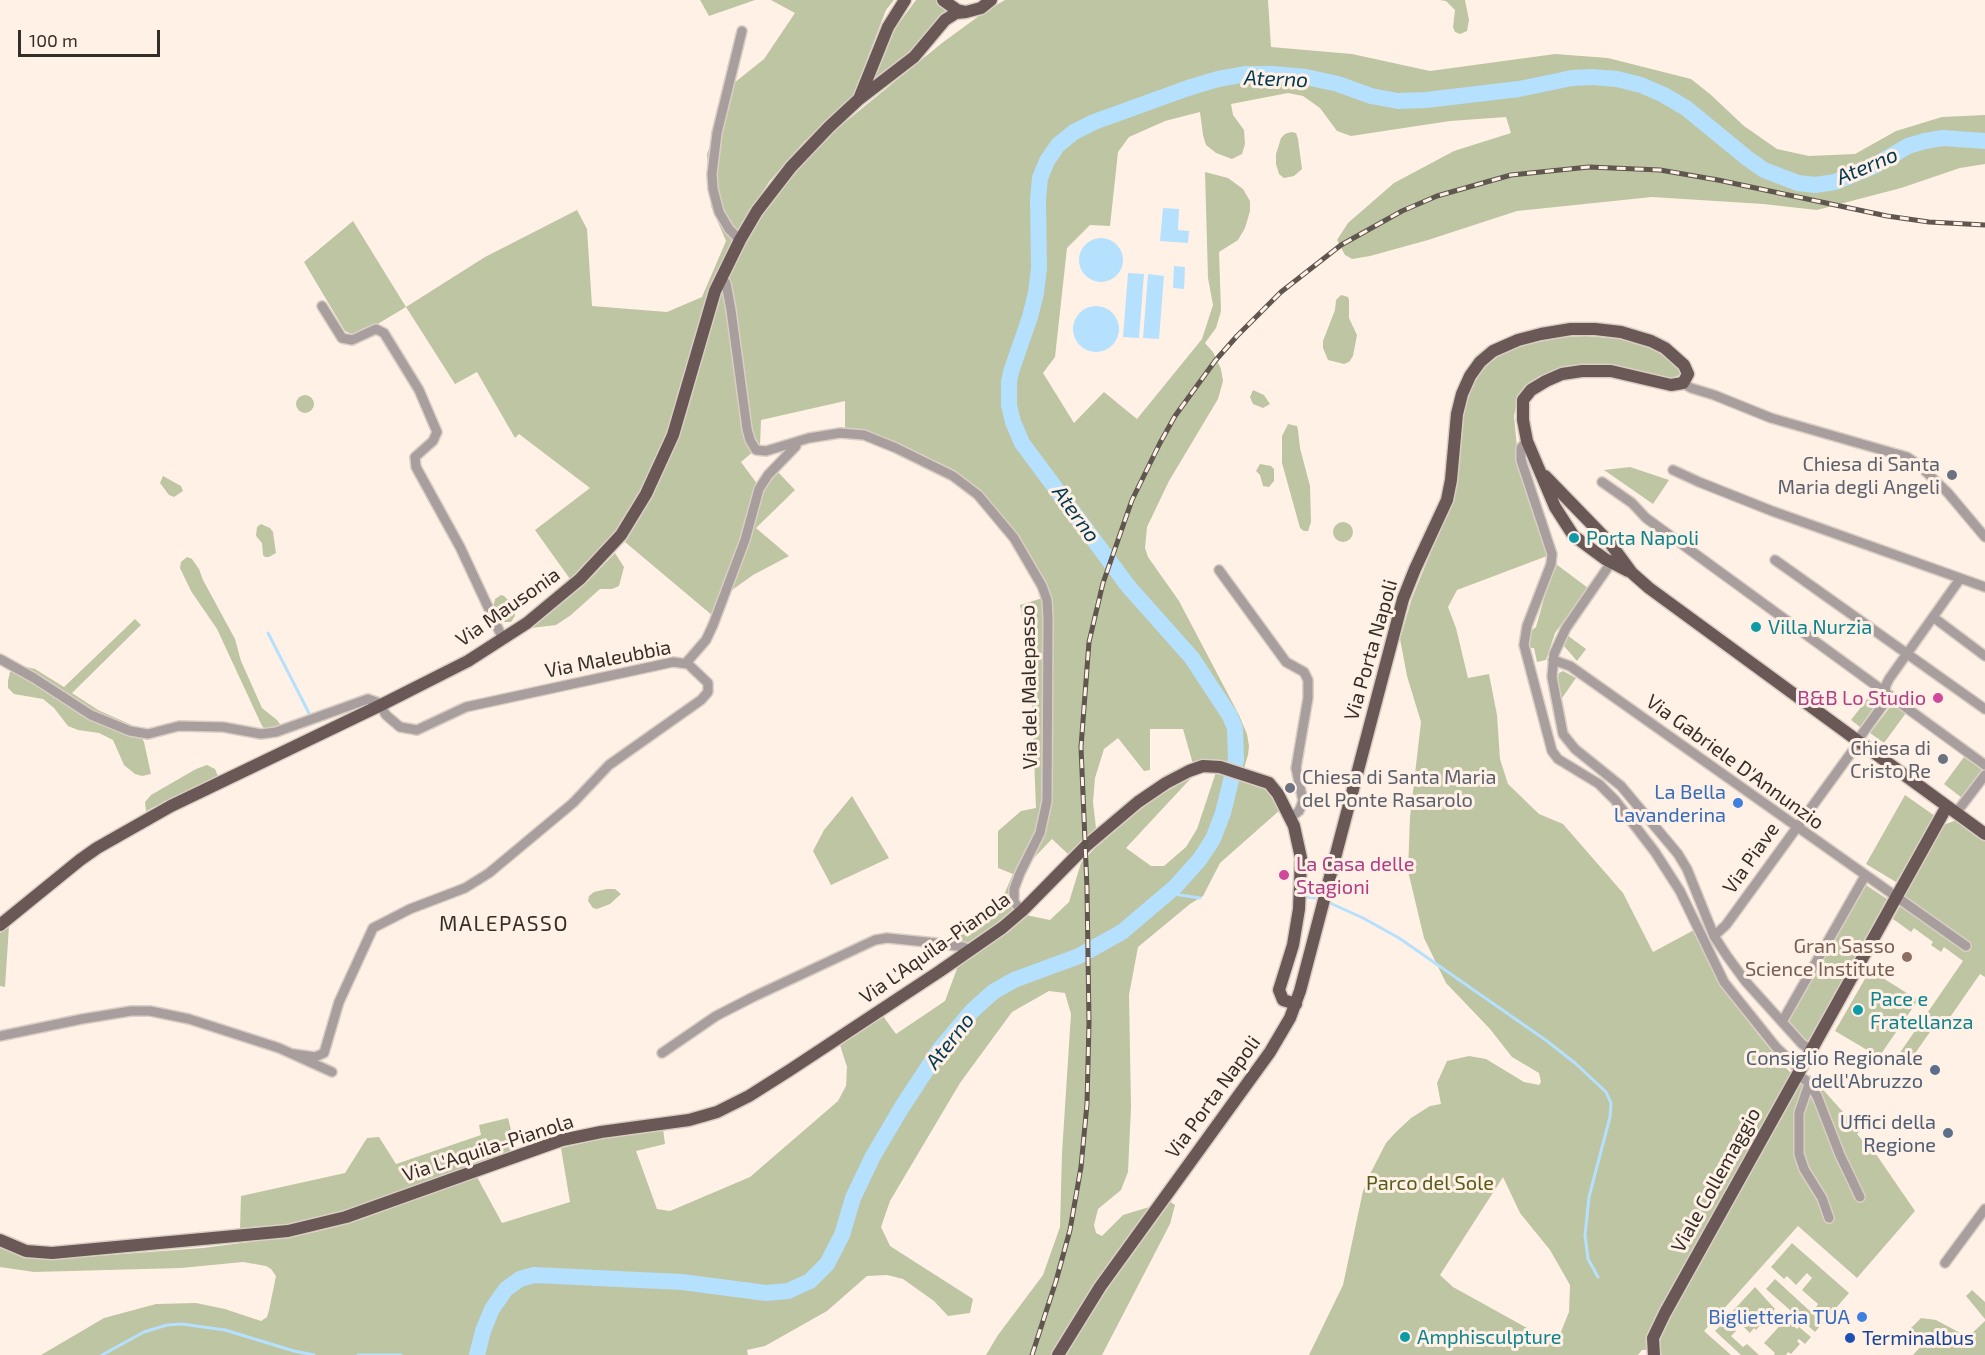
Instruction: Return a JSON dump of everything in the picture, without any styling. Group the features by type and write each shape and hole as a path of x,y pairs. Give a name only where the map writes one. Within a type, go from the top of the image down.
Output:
{"main road":[{"name":"Via Mausonia","path":"858,100 888,27 905,0"},
{"path":"943,0 957,10 966,12"},
{"name":"Via Mausonia","path":"0,925 80,860 131,829 171,806 468,661 542,611 580,579 621,535 646,494 673,435 720,278 740,240 774,186 808,148 858,100 914,57 945,20 956,13 981,8 991,0"},
{"name":"Via Porta Napoli","path":"1058,1355 1100,1287 1270,1052 1286,1027 1296,1004 1403,599 1449,494 1457,414 1466,384 1475,368 1493,351 1518,340 1562,330 1595,329 1638,336 1665,348 1687,369 1687,376 1683,382"},
{"path":"1683,382 1671,386 1601,370 1571,372 1537,385 1525,396 1522,411 1527,441 1555,507 1575,537 1615,558 1660,597 1985,834"},
{"path":"1535,460 1552,483 1608,540 1615,558"},
{"name":"Via L'Aquila-Pianola","path":"0,1240 26,1251 52,1253 288,1231 346,1217 562,1140 699,1118 749,1096 970,951 1022,912 1086,846 1160,786 1197,768 1218,766 1264,780 1273,786 1290,818"},
{"name":"Viale Collemaggio","path":"1654,1355 1652,1341 1656,1330 1896,896 1952,810"},
{"path":"1290,818 1298,837 1301,889 1295,937 1279,990 1283,1000 1296,1004"}],"street":[{"path":"740,240 729,230 718,212 712,174 717,133 742,31"},
{"name":"Via del Malepasso","path":"720,278 726,283 747,429 756,450 761,451 823,435 848,433 864,435 896,448 967,485 990,508 1014,538 1042,586 1047,600 1048,618 1047,801 1040,833 1014,889 1014,902 1022,912"},
{"path":"322,306 342,338 351,340 376,329 384,333 419,390 437,432 433,441 415,457 416,467 460,547 503,639"},
{"path":"1683,382 1691,388 1771,418 1907,457 1920,466 1948,494 1985,537"},
{"path":"1527,441 1521,448 1521,460 1552,554 1527,626 1524,645 1553,753 1558,759 1599,784 1615,800 1657,854 1680,891 1724,982 1809,1084 1821,1106 1840,1155 1860,1197"},
{"path":"686,663 706,640 713,625 745,540 759,489 768,475 796,446 796,442"},
{"path":"1672,470 1772,512 1985,587"},
{"path":"1602,482 1632,503 1646,518 1985,765"},
{"path":"1615,558 1561,635 1553,660 1552,677 1561,729 1565,739 1575,749 1619,784 1678,854 1714,936 1739,973 1782,1022 1811,1050"},
{"path":"1775,560 1985,709"},
{"path":"1219,570 1286,663 1304,672 1308,680 1308,705 1296,772 1303,801 1299,812 1290,818"},
{"name":"Via Piave","path":"1714,936 1730,921 1882,707 1888,681 1960,579"},
{"path":"1933,617 1985,656"},
{"path":"0,659 91,715 138,733 153,734 169,727 179,726 223,727 253,733 268,733 286,730 368,699 381,705"},
{"name":"Via Gabriele D'Annunzio","path":"1553,660 1570,666 1966,946"},
{"name":"Via Maleubbia","path":"294,1054 315,1057 324,1053 342,994 373,928 410,909 465,888 489,873 573,803 609,765 705,696 709,689 708,683 686,663 677,662 466,707 411,730 400,727 381,705"},
{"path":"1952,810 1985,775"},
{"path":"1782,1022 1865,876"},
{"path":"662,1053 701,1026 753,997 875,940 936,943 963,947 970,951"},
{"path":"0,1036 81,1019 131,1011 150,1011 189,1019 294,1054 332,1072"},
{"path":"1809,1084 1799,1113 1799,1154 1804,1169 1822,1198 1829,1218"},
{"path":"1945,1263 1985,1209"}],"green space":[{"path":"700,0 755,0 709,16"},
{"path":"771,0 894,0 886,10 853,96 803,143 769,182 734,237 709,288 667,433 641,491 616,531 570,579 535,530 590,488 519,434 515,438 477,372 455,384 406,307 485,257 577,210 587,229 592,306 667,312 702,297 726,241 711,206 707,154 734,83 764,59 795,13"},
{"path":"916,0 938,0 948,9 915,51 866,91 891,34"},
{"path":"1005,0 1268,0 1271,47 1352,54 1430,71 1555,54 1608,58 1691,79 1744,126 1777,149 1809,156 1855,154 1896,131 1942,117 1985,115 1985,164 1960,168 1901,188 1817,210 1652,197 1517,211 1428,240 1352,259 1345,255 1337,240 1348,223 1394,183 1454,151 1511,133 1506,117 1450,121 1351,136 1337,131 1320,108 1303,96 1288,93 1231,104 1233,115 1244,130 1245,144 1242,154 1232,159 1216,153 1206,145 1200,112 1165,121 1129,137 1118,152 1110,226 1090,225 1067,248 1055,357 1043,373 1074,423 1104,392 1137,419 1202,339 1213,305 1208,278 1205,172 1228,178 1243,189 1250,201 1250,211 1245,228 1238,240 1219,252 1221,311 1216,328 1205,343 1213,352 1221,369 1223,381 1218,399 1169,481 1147,527 1145,548 1148,557 1179,601 1239,715 1247,734 1248,755 1244,768 1226,763 1193,764 1183,729 1150,729 1150,770 1144,771 1118,738 1104,749 1095,778 1093,802 1096,828 1068,854 1052,839 1029,863 1012,905 1014,910 1026,915 1050,920 1069,902 1081,863 1095,848 1148,802 1193,776 1126,848 1151,866 1164,866 1186,847 1197,829 1216,772 1262,785 1270,791 1280,810 1220,863 1203,896 1138,947 1129,995 1131,1107 1128,1172 1121,1190 1098,1209 1094,1225 1096,1233 1102,1236 1123,1215 1169,1201 1175,1205 1170,1224 1102,1355 986,1355 998,1335 1043,1275 1060,1227 1062,1153 1071,1014 1065,993 1049,991 1012,1012 960,1083 890,1201 881,1227 890,1246 973,1299 970,1313 948,1316 934,1301 903,1279 887,1275 867,1276 827,1311 765,1346 747,1350 748,1355 41,1355 104,1318 156,1304 196,1303 225,1309 261,1321 267,1317 276,1276 266,1266 243,1262 181,1268 34,1272 0,1267 0,1246 19,1255 56,1259 203,1248 280,1238 351,1223 477,1177 502,1223 570,1202 561,1148 610,1137 663,1129 665,1144 636,1151 657,1209 670,1211 750,1177 838,1101 846,1086 847,1067 840,1045 883,1016 896,1034 945,1001 958,966 958,936 978,929 987,921 999,906 1013,874 998,868 998,831 1021,811 1036,808 1030,660 1020,605 1049,596 981,494 963,478 910,450 887,440 845,429 845,401 761,420 760,446 741,462 758,485 778,472 795,490 756,528 789,556 753,575 721,598 713,616 625,542 652,497 671,456 686,416 721,293 762,214 795,171 833,132 942,43"},
{"path":"1439,0 1465,0 1469,20 1467,31 1460,34 1455,32 1453,27 1455,10 1446,1"},
{"path":"1291,132 1296,133 1298,139 1302,169 1294,176 1284,178 1279,174 1276,154 1281,138"},
{"path":"353,221 406,307 361,334 354,335 345,331 304,262"},
{"path":"1341,295 1348,297 1349,318 1357,335 1353,356 1349,362 1344,364 1328,360 1323,348 1323,341 1335,310 1336,300"},
{"name":"Parco del Sole","path":"1565,337 1621,339 1646,345 1669,359 1679,368 1680,375 1669,379 1619,367 1551,373 1538,377 1525,387 1517,402 1514,416 1519,469 1547,556 1457,590 1448,607 1456,628 1468,678 1489,674 1497,715 1500,759 1508,784 1539,814 1563,824 1623,893 1653,952 1694,930 1720,980 1747,1020 1782,1064 1803,1085 1810,1075 1860,1131 1857,1134 1862,1140 1865,1138 1915,1211 1857,1278 1798,1226 1704,1331 1731,1355 1662,1355 1659,1349 1642,1350 1638,1355 1309,1355 1343,1285 1363,1191 1370,1174 1386,1143 1395,1133 1411,1118 1430,1106 1441,1104 1437,1083 1447,1061 1469,1056 1486,1059 1524,1082 1539,1085 1541,1082 1539,1073 1512,1057 1490,1029 1446,983 1424,938 1408,871 1410,817 1421,722 1407,676 1400,639 1412,598 1446,515 1457,478 1463,413 1478,375 1497,357 1523,345","holes":["1503,1177 1520,1213 1550,1250 1570,1285 1569,1312 1556,1344 1453,1287 1440,1275"]},
{"path":"1253,390 1264,395 1270,404 1263,408 1253,404 1250,397"},
{"path":"301,395 309,395 314,400 312,411 301,413 296,408 296,400"},
{"path":"1288,424 1297,426 1310,486 1311,522 1308,531 1300,528 1282,463 1282,436"},
{"path":"1260,464 1271,466 1274,469 1274,481 1269,487 1263,486 1260,475 1256,471"},
{"path":"1630,467 1669,480 1653,504 1604,470"},
{"path":"163,476 181,486 183,491 174,497 169,495 160,483"},
{"path":"1339,522 1347,522 1353,528 1353,536 1347,542 1339,542 1333,536 1333,528"},
{"path":"261,524 273,532 276,553 269,557 263,555 262,543 256,536 257,527"},
{"path":"615,553 624,567 619,586 612,589 600,589 556,625 531,628 587,582"},
{"path":"187,557 192,559 199,569 235,639 241,661 262,708 282,727 265,729 262,726 217,629 191,591 180,568 181,562"},
{"path":"1556,564 1588,588 1555,633 1546,660 1537,662 1534,648 1530,648 1530,632 1536,627"},
{"path":"501,595 514,606 515,616 511,622 504,622 496,615 493,608 495,599"},
{"path":"135,619 141,625 72,693 98,710 136,727 144,742 151,774 142,776 135,774 124,765 113,740 99,733 68,726 54,708 43,699 14,694 8,688 10,672 22,666 35,669 64,687"},
{"path":"1567,635 1586,649 1577,661 1564,646"},
{"path":"1563,671 1576,678 1560,701 1557,681 1559,673"},
{"path":"1874,690 1879,700 1860,727 1851,720"},
{"path":"1893,703 1906,713 1884,743 1870,733"},
{"path":"1964,757 1982,770 1962,798 1944,784"},
{"path":"207,765 215,769 218,776 146,811 145,802 151,795"},
{"path":"1905,795 1935,816 1896,882 1866,864"},
{"path":"852,796 889,858 831,885 813,851 824,830"},
{"path":"1957,820 1985,840 1985,977 1980,974 1946,1023 1939,1019 1909,1062 1899,1054 1963,961 1944,947 1941,952 1931,945 1933,942 1914,928 1911,932 1893,919 1904,899 1904,894 1943,825"},
{"path":"1866,885 1887,899 1808,1042 1788,1020"},
{"path":"615,889 621,894 610,904 597,909 593,908 588,901 589,896 594,892"},
{"path":"9,926 5,987 0,986 0,933"},
{"path":"1870,970 1918,1000 1879,1057 1835,1031"},
{"path":"508,1118 516,1149 336,1213 287,1225 240,1230 241,1196 345,1173 367,1138 379,1137 396,1164 481,1135 479,1125"},
{"path":"1792,1243 1849,1293 1828,1317 1816,1307 1818,1304 1802,1290 1812,1278 1807,1273 1796,1285 1787,1276 1784,1279 1771,1267"},
{"path":"1775,1279 1823,1323 1815,1332 1766,1289"},
{"path":"1755,1287 1775,1309 1756,1330 1754,1328 1750,1333 1730,1314"},
{"path":"1972,1290 1985,1302 1985,1319 1966,1296"},
{"path":"1921,1318 1936,1320 1964,1335 1970,1335 1985,1321 1985,1355 1913,1355 1921,1346 1906,1333"},
{"path":"1786,1319 1811,1337 1805,1344 1799,1339 1797,1341 1800,1344 1791,1354 1788,1352 1786,1355 1774,1355 1775,1353 1764,1343"},
{"path":"1725,1321 1736,1331 1731,1336 1743,1347 1747,1344 1759,1355 1741,1355 1715,1331"}],"water":[{"path":"1163,208 1179,209 1178,230 1189,231 1188,243 1160,241"},
{"path":"1101,238 1117,244 1123,260 1117,276 1101,282 1085,276 1079,260 1085,244"},
{"path":"1174,266 1185,267 1184,289 1173,288"},
{"path":"1128,273 1144,274 1139,338 1123,337"},
{"path":"1148,274 1164,276 1159,339 1143,338"},
{"path":"1096,306 1112,313 1119,329 1112,345 1096,352 1080,345 1073,329 1080,313"}],"waterway":[{"name":"Aterno","path":"477,1355 492,1309 506,1289 520,1279 534,1275 682,1282 766,1293 788,1291 810,1281 827,1264 842,1235 853,1198 873,1156 902,1107 940,1049 972,1011 993,992 1014,980 1079,956 1122,932 1175,887 1200,859 1213,839 1223,813 1236,760 1235,728 1230,716 1192,658 1128,586 1022,443 1009,405 1011,372 1036,293 1039,268 1040,178 1047,161 1058,145 1074,132 1094,122 1188,88 1246,74 1306,77 1338,84 1371,96 1398,101 1519,89 1572,78 1592,77 1617,79 1641,85 1664,95 1686,108 1764,170 1798,183 1815,185 1835,182 1874,166 1908,146 1925,141 1943,138 1985,141"},
{"path":"268,633 311,717"},
{"path":"1167,893 1200,898"},
{"path":"1306,897 1315,898"},
{"path":"1330,903 1399,938 1547,1041 1606,1092 1611,1103 1610,1117 1589,1197 1585,1235 1588,1259 1598,1277"},
{"path":"102,1355 144,1332 167,1325 182,1324 225,1330 314,1355"},
{"path":"358,1355 401,1355"}],"railway":[{"path":"1032,1355 1070,1230 1081,1167 1087,1104 1089,1023 1087,888 1081,747 1089,642 1103,583 1132,500 1175,416 1215,361 1281,292 1341,245 1402,211 1437,196 1511,175 1589,167 1660,170 1887,216 1929,222 1985,225"}],"place":[{"name":"Chiesa di Santa Maria degli Angeli","path":"1952,475"},
{"name":"Porta Napoli","path":"1574,538"},
{"name":"Villa Nurzia","path":"1756,627"},
{"name":"B&B Lo Studio","path":"1938,698"},
{"name":"Chiesa di Cristo Re","path":"1943,759"},
{"name":"Chiesa di Santa Maria del Ponte Rasarolo","path":"1290,788"},
{"name":"La Bella Lavanderina","path":"1738,803"},
{"name":"La Casa delle Stagioni","path":"1284,875"},
{"name":"Gran Sasso Science Institute","path":"1907,957"},
{"name":"Pace e Fratellanza","path":"1858,1010"},
{"name":"Consiglio Regionale dell'Abruzzo","path":"1935,1070"},
{"name":"Uffici della Regione","path":"1948,1133"},
{"name":"Biglietteria TUA","path":"1862,1317"},
{"name":"Amphisculpture","path":"1405,1337"},
{"name":"Terminalbus","path":"1850,1338"}],"district":[{"name":"MALEPASSO","path":"504,924"}]}
